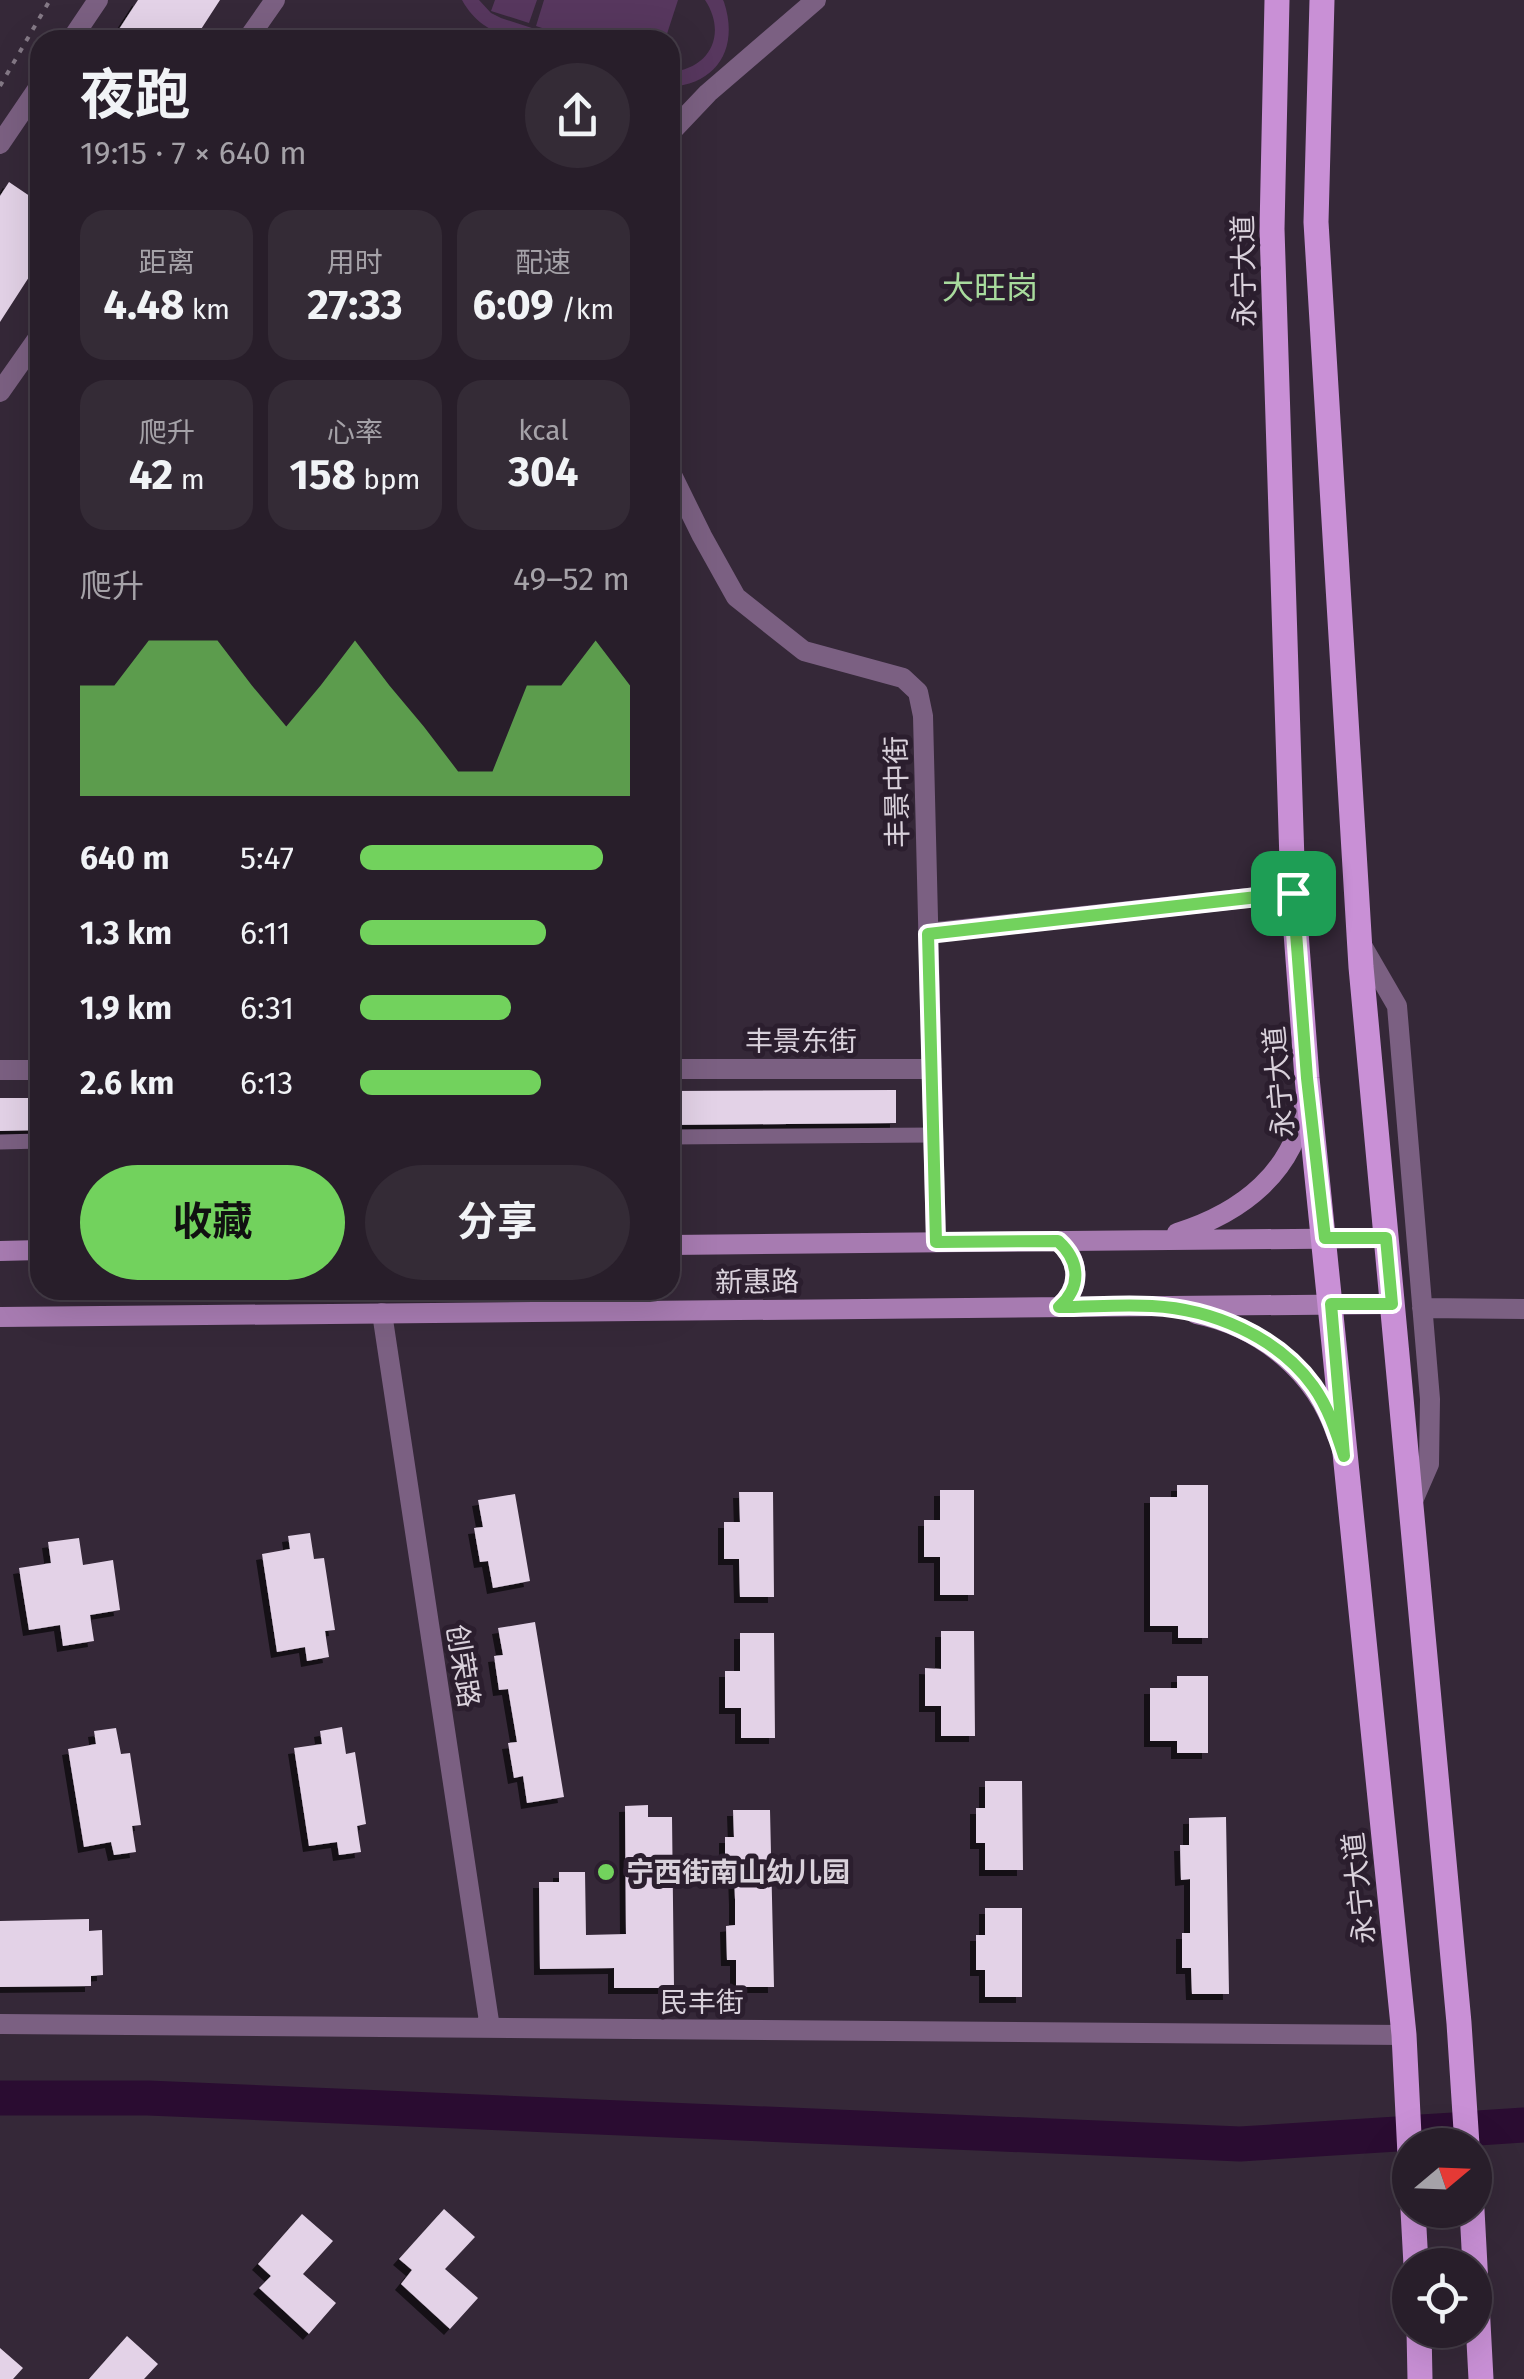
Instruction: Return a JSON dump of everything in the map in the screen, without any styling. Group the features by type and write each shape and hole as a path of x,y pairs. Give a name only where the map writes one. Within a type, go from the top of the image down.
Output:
{"main road":[{"name":"永宁大道","path":"1277,0 1272,229 1293,893 1307,1078 1404,2036 1409,2128"},
{"path":"1322,0 1316,222 1359,940 1466,2128"},
{"path":"1154,1240 1203,1225 1257,1192 1278,1168 1293,1140 1304,1110 1307,1078"},
{"name":"新惠路","path":"680,1244 1386,1238"},
{"path":"1058,1241 1072,1256 1076,1275 1072,1293 1059,1307"},
{"path":"0,1251 30,1250"},
{"path":"1155,1306 1392,1304"},
{"path":"1155,1306 1218,1318 1254,1334 1286,1356 1312,1385 1332,1419 1344,1456"},
{"name":"新惠路","path":"0,1317 1155,1306"},
{"path":"1473,2228 1481,2379"},
{"path":"1419,2348 1420,2379"}],"street":[{"path":"78,30 98,0"},
{"path":"260,30 275,0"},
{"path":"680,122 708,92 816,0"},
{"path":"0,144 30,100"},
{"path":"0,392 30,348"},
{"name":"丰景中街","path":"680,492 736,597 804,651 903,678 918,692 923,716 936,1242"},
{"path":"928,934 1293,893"},
{"path":"1359,940 1397,1006 1430,1399 1429,1464 1411,1505"},
{"name":"丰景东街","path":"680,1069 932,1069"},
{"path":"0,1070 30,1070"},
{"path":"680,1137 934,1136"},
{"path":"0,1142 30,1141"},
{"path":"1422,1308 1524,1309"},
{"name":"创荣路","path":"382,1313 490,2028"},
{"name":"民丰街","path":"0,2024 1404,2036"}],"path":[{"path":"33,30 50,0"},
{"path":"0,86 30,34"}],"shaded area":[{"path":"462,0 479,0 491,13 538,30 493,30 471,14"},
{"path":"495,0 537,0 529,23 491,11"},
{"path":"544,0 678,0 668,30 548,30 536,26"},
{"path":"705,0 723,0 729,34 721,60 701,79 680,85 680,70 696,64 711,47 715,25"}],"building":[{"path":"138,0 220,0 200,30 118,30"},
{"path":"9,182 30,196 30,276 0,322 0,196"},
{"path":"896,1090 896,1123 680,1125 680,1091"},
{"path":"0,1098 30,1098 30,1130 0,1131"},
{"path":"1177,1485 1208,1485 1208,1638 1178,1638 1178,1626 1150,1626 1150,1497 1177,1497"},
{"path":"940,1490 974,1490 974,1595 940,1595 940,1557 924,1557 924,1520 940,1520"},
{"path":"739,1492 773,1492 774,1597 740,1597 739,1559 724,1559 724,1522 740,1522"},
{"path":"515,1494 530,1581 493,1588 488,1561 480,1562 474,1528 483,1527 478,1500"},
{"path":"310,1533 314,1559 324,1558 335,1630 325,1631 329,1657 307,1661 305,1647 277,1652 262,1554 290,1549 288,1536"},
{"path":"79,1538 83,1565 113,1560 120,1610 90,1615 94,1641 63,1646 60,1625 29,1630 19,1568 51,1563 48,1542"},
{"path":"535,1622 564,1797 527,1803 523,1776 514,1778 508,1743 517,1742 508,1689 499,1690 494,1656 503,1655 498,1628"},
{"path":"941,1631 974,1631 975,1736 941,1736 941,1706 925,1706 925,1668 941,1669"},
{"path":"740,1633 774,1633 775,1738 741,1738 741,1708 725,1708 725,1671 740,1671"},
{"path":"1177,1676 1208,1676 1208,1753 1177,1753 1177,1741 1150,1741 1150,1688 1177,1688"},
{"path":"342,1727 346,1754 355,1752 366,1824 357,1826 361,1852 339,1855 337,1842 309,1846 294,1748 322,1744 320,1731"},
{"path":"116,1728 121,1754 130,1753 141,1825 132,1826 136,1852 114,1855 111,1842 84,1847 68,1749 96,1744 94,1731"},
{"path":"985,1781 1022,1781 1023,1870 985,1870 985,1843 976,1843 976,1808 985,1808"},
{"path":"648,1805 648,1817 672,1817 674,1988 614,1988 614,1968 540,1969 539,1882 559,1882 559,1872 585,1872 586,1935 626,1934 625,1806"},
{"path":"733,1810 770,1810 774,1987 736,1987 736,1960 727,1960 726,1926 735,1925 735,1899 734,1872 725,1872 725,1837 734,1837"},
{"path":"1226,1817 1229,1994 1192,1994 1191,1968 1182,1968 1182,1933 1190,1933 1190,1879 1181,1880 1180,1845 1189,1845 1189,1818"},
{"path":"985,1908 1022,1908 1022,1997 985,1997 985,1970 976,1970 976,1935 985,1935"},
{"path":"89,1919 89,1931 102,1930 103,1975 91,1976 91,1986 0,1987 0,1921"},
{"path":"444,2209 475,2237 445,2269 478,2298 450,2329 401,2284 412,2270 399,2259"},
{"path":"302,2214 333,2241 303,2274 336,2303 309,2334 259,2288 271,2276 258,2264"},
{"path":"127,2336 158,2364 144,2379 89,2379"},
{"path":"0,2348 23,2368 13,2379 0,2379"}],"waterway":[{"path":"0,2098 148,2098 1240,2144 1392,2134"},
{"path":"1478,2128 1524,2125"}],"place":[{"name":"宁西街南山幼儿园","path":"606,1872"}],"district":[{"name":"大旺岗","path":"990,288"}],"route":[{"path":"1293,893 1307,1078 1325,1238 1386,1238 1392,1304 1331,1304 1344,1456 1332,1419 1312,1385 1286,1356 1254,1334 1218,1318 1155,1306 1059,1307 1072,1293 1076,1275 1072,1256 1058,1241 936,1242 928,934 1293,893"}]}
